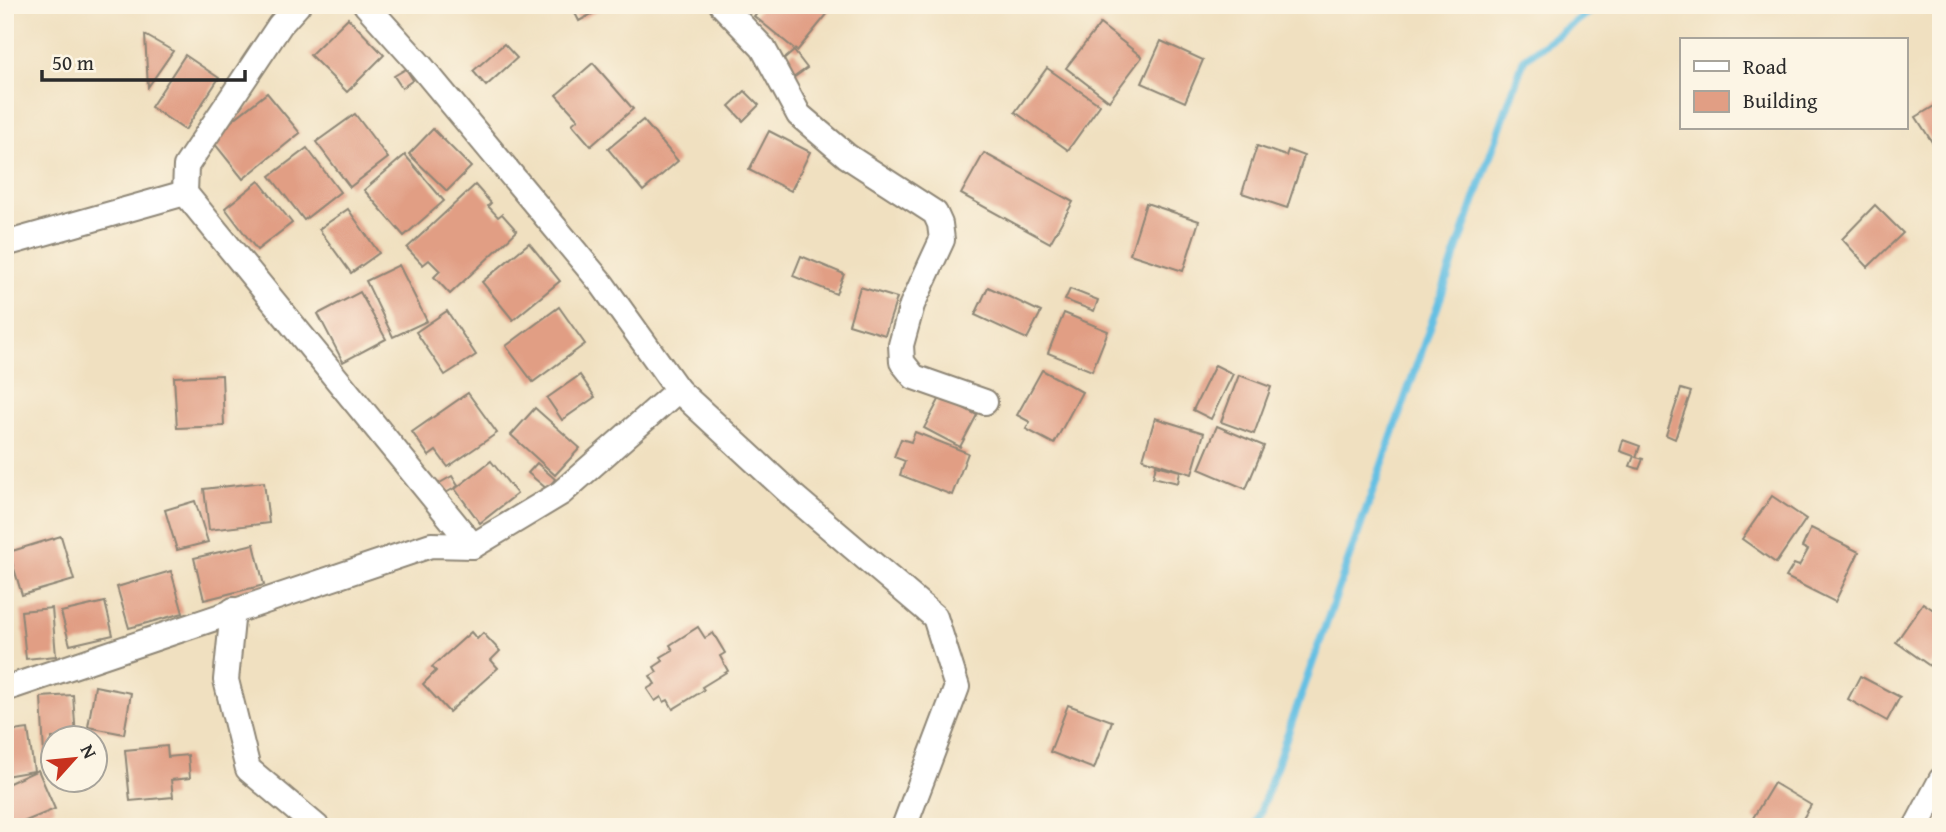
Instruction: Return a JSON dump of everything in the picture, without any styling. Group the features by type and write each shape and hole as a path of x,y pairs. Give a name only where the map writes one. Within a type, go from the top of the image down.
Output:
{"street":[{"path":"298,5 280,25 186,166 185,193 472,547"},
{"path":"366,5 420,65 602,284 678,390 793,496 935,617 957,687 904,827"},
{"path":"722,5 763,48 799,115 847,156 935,213 942,240 912,305 901,345 902,362 914,377 985,402"},
{"path":"5,244 185,193"},
{"path":"5,689 431,545 472,547 561,493 678,390"},
{"path":"233,611 226,680 248,769 317,827"},
{"path":"1916,827 1941,780"}],"building":[{"path":"571,5 608,5 579,21"},
{"path":"763,5 820,5 829,12 797,51 754,16"},
{"path":"348,18 384,55 347,92 310,55"},
{"path":"1100,24 1142,57 1109,101 1066,68"},
{"path":"145,35 173,51 148,87"},
{"path":"1161,41 1203,60 1185,102 1142,83"},
{"path":"504,44 517,58 486,86 473,71"},
{"path":"794,51 807,68 793,78 781,62"},
{"path":"185,55 219,78 185,130 151,107"},
{"path":"593,63 633,109 591,146 572,124 578,119 556,95"},
{"path":"1047,68 1100,105 1068,150 1015,112"},
{"path":"406,69 413,80 402,88 394,76"},
{"path":"745,91 759,105 743,121 729,106"},
{"path":"267,93 300,133 243,179 210,138"},
{"path":"1941,102 1941,136 1932,142 1916,117"},
{"path":"355,114 388,158 350,187 316,142"},
{"path":"643,120 678,161 643,191 608,149"},
{"path":"433,129 471,167 447,191 409,154"},
{"path":"769,131 810,152 791,191 749,170"},
{"path":"1257,146 1286,156 1288,150 1304,156 1287,208 1242,193"},
{"path":"307,148 340,192 304,220 270,176"},
{"path":"984,153 1073,202 1050,243 961,194"},
{"path":"405,155 444,201 404,236 364,190"},
{"path":"259,181 292,223 257,250 225,208"},
{"path":"475,185 491,203 488,206 498,217 502,214 517,231 450,294 434,277 440,271 429,260 423,265 407,248"},
{"path":"1146,203 1199,221 1183,271 1130,254"},
{"path":"1875,205 1903,233 1868,267 1842,239"},
{"path":"348,209 379,253 351,273 319,229"},
{"path":"529,243 560,281 513,320 482,282"},
{"path":"801,256 844,274 836,294 793,276"},
{"path":"399,265 427,321 393,337 366,281"},
{"path":"860,287 897,298 885,335 849,324"},
{"path":"988,287 1041,312 1027,339 975,315"},
{"path":"1070,289 1098,300 1094,311 1065,300"},
{"path":"360,292 386,339 343,362 318,314"},
{"path":"559,307 585,344 533,382 506,346"},
{"path":"447,311 476,355 445,375 416,332"},
{"path":"1064,313 1108,331 1092,371 1048,353"},
{"path":"1215,365 1233,374 1211,419 1193,410"},
{"path":"1042,370 1082,392 1054,444 1026,429 1030,422 1017,415"},
{"path":"222,375 224,426 177,428 174,377"},
{"path":"580,375 595,397 562,420 547,398"},
{"path":"1239,375 1271,387 1254,434 1221,422"},
{"path":"1681,389 1691,392 1675,439 1666,435"},
{"path":"468,393 497,433 448,467 436,451 429,456 412,432"},
{"path":"941,396 977,415 960,447 924,428"},
{"path":"535,408 580,448 555,475 511,435"},
{"path":"1155,418 1204,433 1192,474 1143,459"},
{"path":"1217,426 1264,446 1246,489 1199,469"},
{"path":"915,432 968,453 952,495 900,475 905,461 894,457 901,439 911,442"},
{"path":"1623,440 1640,446 1636,457 1643,459 1639,469 1630,466 1634,456 1620,451"},
{"path":"491,461 517,494 480,523 455,489"},
{"path":"537,463 555,479 547,489 528,473"},
{"path":"1156,465 1180,471 1178,483 1153,477"},
{"path":"452,476 458,486 444,494 438,484"},
{"path":"264,482 269,523 209,530 204,489"},
{"path":"1772,496 1806,519 1776,563 1742,539"},
{"path":"195,501 208,542 177,550 165,510"},
{"path":"1811,528 1859,552 1835,602 1786,577 1794,564 1799,566 1808,550 1802,547"},
{"path":"61,536 74,580 22,595 9,552"},
{"path":"254,544 264,585 204,600 194,558"},
{"path":"171,571 183,613 129,628 117,587"},
{"path":"105,602 113,635 70,645 61,612"},
{"path":"1923,603 1941,615 1941,650 1930,666 1896,642"},
{"path":"52,608 56,656 26,659 21,611"},
{"path":"698,627 705,638 713,633 725,653 720,656 728,671 673,709 668,700 664,702 661,697 655,701 647,689 655,684 650,676 657,672 654,667 663,661 661,657 673,650 670,645"},
{"path":"471,632 477,639 483,633 500,651 491,660 498,668 449,712 423,684 436,671 432,667"},
{"path":"1860,676 1900,697 1887,721 1848,699"},
{"path":"95,686 131,693 124,734 108,731 108,724 89,724"},
{"path":"73,695 75,724 42,724 41,697"},
{"path":"1068,705 1112,721 1094,769 1050,752"},
{"path":"28,729 34,771 5,776 5,732"},
{"path":"167,746 168,757 188,755 190,778 171,780 173,797 130,801 125,750"},
{"path":"38,770 38,794 48,794 55,809 11,827 5,814 5,785"},
{"path":"1774,783 1811,805 1798,827 1769,827 1753,818"}],"waterway":[{"path":"1255,827 1524,59 1599,5"}]}
